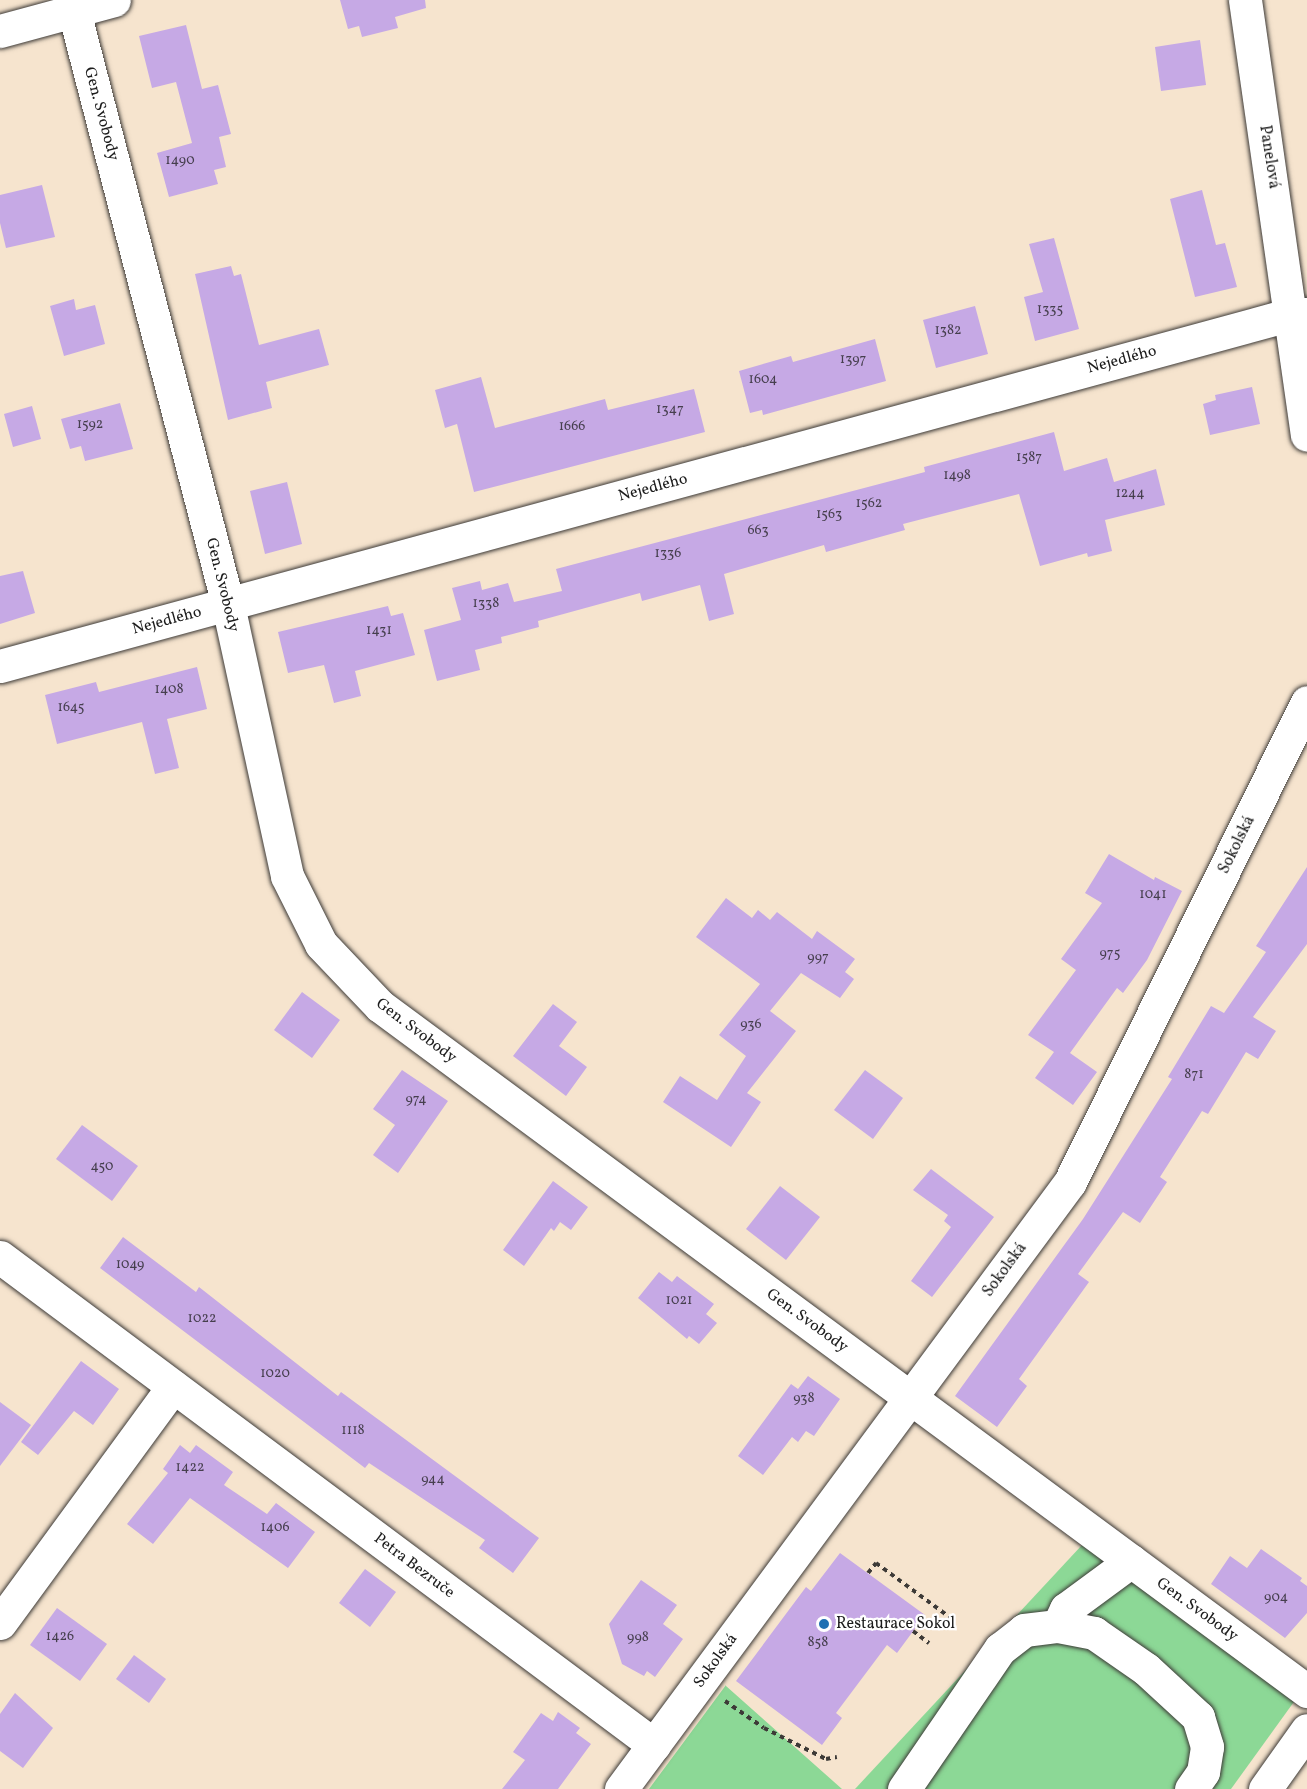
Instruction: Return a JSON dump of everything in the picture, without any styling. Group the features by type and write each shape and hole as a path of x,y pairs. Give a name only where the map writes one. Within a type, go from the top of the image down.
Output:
{"street":[{"path":"0,31 72,6 114,0"},
{"name":"Panelová","path":"1245,0 1300,314"},
{"name":"Gen. Svobody","path":"72,6 228,605 287,876 321,944 380,1006 1307,1691"},
{"path":"1300,314 1307,435"},
{"name":"Nejedlého","path":"0,666 1300,314"},
{"name":"Sokolská","path":"621,1789 1070,1182 1307,702"},
{"name":"Petra Bezruče","path":"0,1257 654,1745"},
{"path":"0,1623 173,1387"},
{"path":"1058,1626 1066,1609 1131,1561"},
{"path":"904,1789 1000,1649 1024,1630 1058,1626 1095,1633 1146,1669 1198,1718 1207,1747 1203,1772 1191,1789"},
{"path":"1265,1789 1307,1730"}],"path":[{"path":"867,1573 876,1563 951,1618"},
{"path":"913,1631 929,1643"},
{"path":"700,1683 764,1728 826,1759 837,1757"}],"green space":[{"path":"1082,1545 1296,1699 1231,1789 855,1789"},
{"path":"726,1686 842,1789 649,1789"}],"building":[{"path":"340,0 425,0 426,8 395,17 398,28 362,37 359,26 348,29"},
{"path":"186,25 202,89 218,85 231,134 219,137 226,167 214,170 218,184 169,197 157,153 192,143 176,82 152,88 139,36"},
{"path":"1200,40 1206,85 1161,91 1155,47"},
{"path":"42,185 55,237 6,248 0,223 0,195"},
{"path":"1202,190 1216,245 1225,243 1237,287 1195,297 1170,199"},
{"path":"1054,238 1079,329 1035,341 1024,297 1043,292 1029,244"},
{"path":"231,266 234,276 241,274 259,345 319,329 329,365 266,382 272,408 228,420 195,274"},
{"path":"74,299 76,310 95,305 105,344 64,356 50,306"},
{"path":"975,306 988,354 936,368 923,320"},
{"path":"875,339 886,381 763,415 762,410 750,413 739,371 791,356 793,362"},
{"path":"481,377 495,428 605,399 608,410 694,389 705,432 474,492 457,424 445,428 435,390"},
{"path":"1252,387 1260,424 1210,435 1203,404 1216,400 1215,395"},
{"path":"120,403 133,449 85,461 81,446 70,449 61,419"},
{"path":"32,406 41,439 13,447 4,414"},
{"path":"1054,432 1064,471 1107,458 1114,482 1156,469 1165,505 1105,520 1112,551 1088,557 1087,553 1040,566 1019,494 903,524 905,530 826,552 824,545 724,574 734,614 709,621 700,585 642,601 640,593 538,621 539,627 501,637 502,643 475,650 480,670 437,681 424,630 461,620 452,588 480,581 482,590 508,583 514,602 562,591 556,569 925,472 924,467"},
{"path":"287,482 302,544 265,554 250,491"},
{"path":"23,571 35,613 0,624 0,576"},
{"path":"388,606 391,616 403,613 415,655 355,671 361,696 334,703 324,665 288,673 278,632"},
{"path":"197,667 207,709 167,719 179,768 155,774 142,722 57,744 45,695 96,682 99,692"},
{"path":"1109,854 1154,880 1155,877 1182,891 1147,960 1123,993 1117,988 1070,1053 1097,1072 1073,1105 1035,1078 1054,1052 1028,1035 1076,970 1061,959 1102,903 1085,893"},
{"path":"1307,867 1307,944 1253,1017 1276,1031 1258,1059 1246,1052 1208,1114 1202,1111 1160,1177 1167,1182 1140,1223 1123,1212 1078,1274 1089,1282 1019,1379 1027,1386 997,1427 955,1396 1083,1219 1172,1079 1168,1077 1211,1006 1224,1013 1266,952 1256,946"},
{"path":"726,898 752,918 758,910 770,920 777,912 812,939 817,931 855,959 845,972 854,979 840,998 801,973 770,1011 796,1031 747,1093 761,1102 731,1147 663,1102 680,1076 717,1100 746,1056 719,1035 760,984 696,937"},
{"path":"302,992 340,1020 312,1058 274,1030"},
{"path":"553,1004 577,1022 559,1046 587,1067 566,1096 513,1056"},
{"path":"402,1070 448,1101 398,1173 373,1155 395,1125 373,1109"},
{"path":"865,1070 903,1098 873,1139 834,1110"},
{"path":"82,1125 138,1166 112,1201 56,1159"},
{"path":"931,1169 994,1217 932,1297 911,1281 951,1227 944,1221 948,1215 913,1190"},
{"path":"553,1181 588,1207 571,1230 560,1222 554,1231 551,1228 524,1266 503,1250"},
{"path":"780,1186 820,1217 786,1260 746,1229"},
{"path":"123,1237 196,1292 199,1287 338,1396 341,1392 539,1538 513,1573 479,1548 485,1540 369,1463 365,1468 100,1268"},
{"path":"659,1272 672,1282 677,1276 714,1304 706,1314 717,1323 699,1344 689,1336 687,1339 638,1298"},
{"path":"81,1361 119,1389 93,1425 74,1411 38,1455 21,1442"},
{"path":"808,1376 840,1399 814,1436 806,1431 798,1442 792,1437 763,1475 738,1456 791,1384 798,1389"},
{"path":"0,1402 31,1425 0,1466"},
{"path":"180,1445 190,1453 196,1445 233,1472 224,1485 267,1514 276,1503 315,1532 288,1568 190,1498 153,1544 127,1524 168,1473 163,1469"},
{"path":"1261,1549 1302,1578 1300,1581 1307,1586 1307,1613 1285,1638 1211,1584 1230,1556 1247,1568"},
{"path":"840,1553 925,1615 897,1653 887,1645 836,1713 842,1718 822,1745 736,1681 806,1587 811,1591"},
{"path":"365,1569 396,1592 370,1627 339,1603"},
{"path":"641,1580 677,1605 663,1624 683,1639 655,1677 647,1671 644,1676 622,1664 609,1624"},
{"path":"57,1608 107,1644 80,1681 30,1645"},
{"path":"134,1655 166,1679 149,1703 116,1679"},
{"path":"15,1693 53,1728 23,1768 0,1751 0,1714"},
{"path":"558,1712 580,1728 576,1733 591,1744 558,1789 502,1789 525,1760 513,1752 541,1713 553,1721"}],"place":[{"name":"Restaurace Sokol","path":"824,1624"}]}
